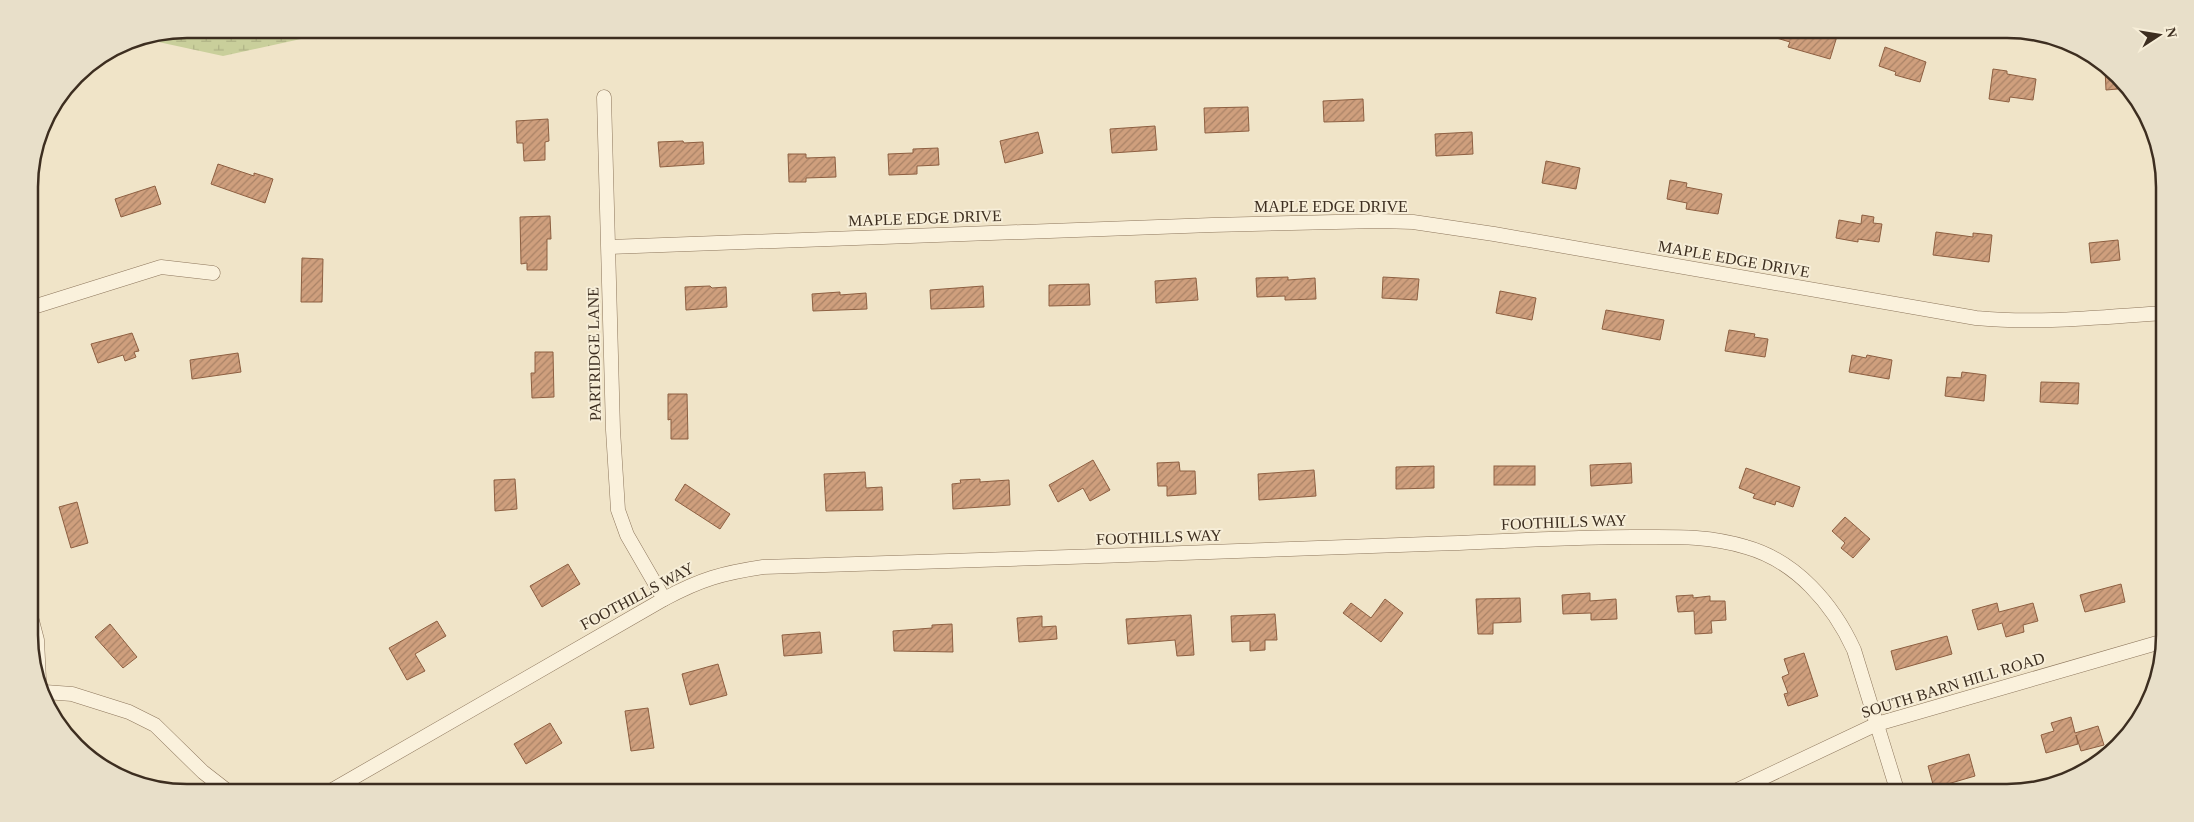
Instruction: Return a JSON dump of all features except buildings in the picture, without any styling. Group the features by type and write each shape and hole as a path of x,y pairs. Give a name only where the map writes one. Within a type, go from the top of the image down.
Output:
{"street":[{"name":"PARTRIDGE LANE","path":"604,97 613,430 618,510 627,535 664,598"},
{"name":"MAPLE EDGE DRIVE","path":"609,248 1212,224 1379,220 1413,222 1494,234 1976,318 2009,322 2046,322 2156,314"},
{"path":"38,305 161,267 213,273"},
{"name":"FOOTHILLS WAY","path":"343,784 664,598 695,582 728,572 763,567 1607,538 1707,538 1746,547 1767,555 1788,567 1827,602 1845,630 1854,650 1895,784"},
{"name":"SOUTH BARN HILL ROAD","path":"1750,784 1877,724 2156,643"},
{"path":"49,692 72,694 129,712 155,725 203,772 218,784"}],"green space":[{"path":"177,38 305,38 223,56 154,41"}]}
